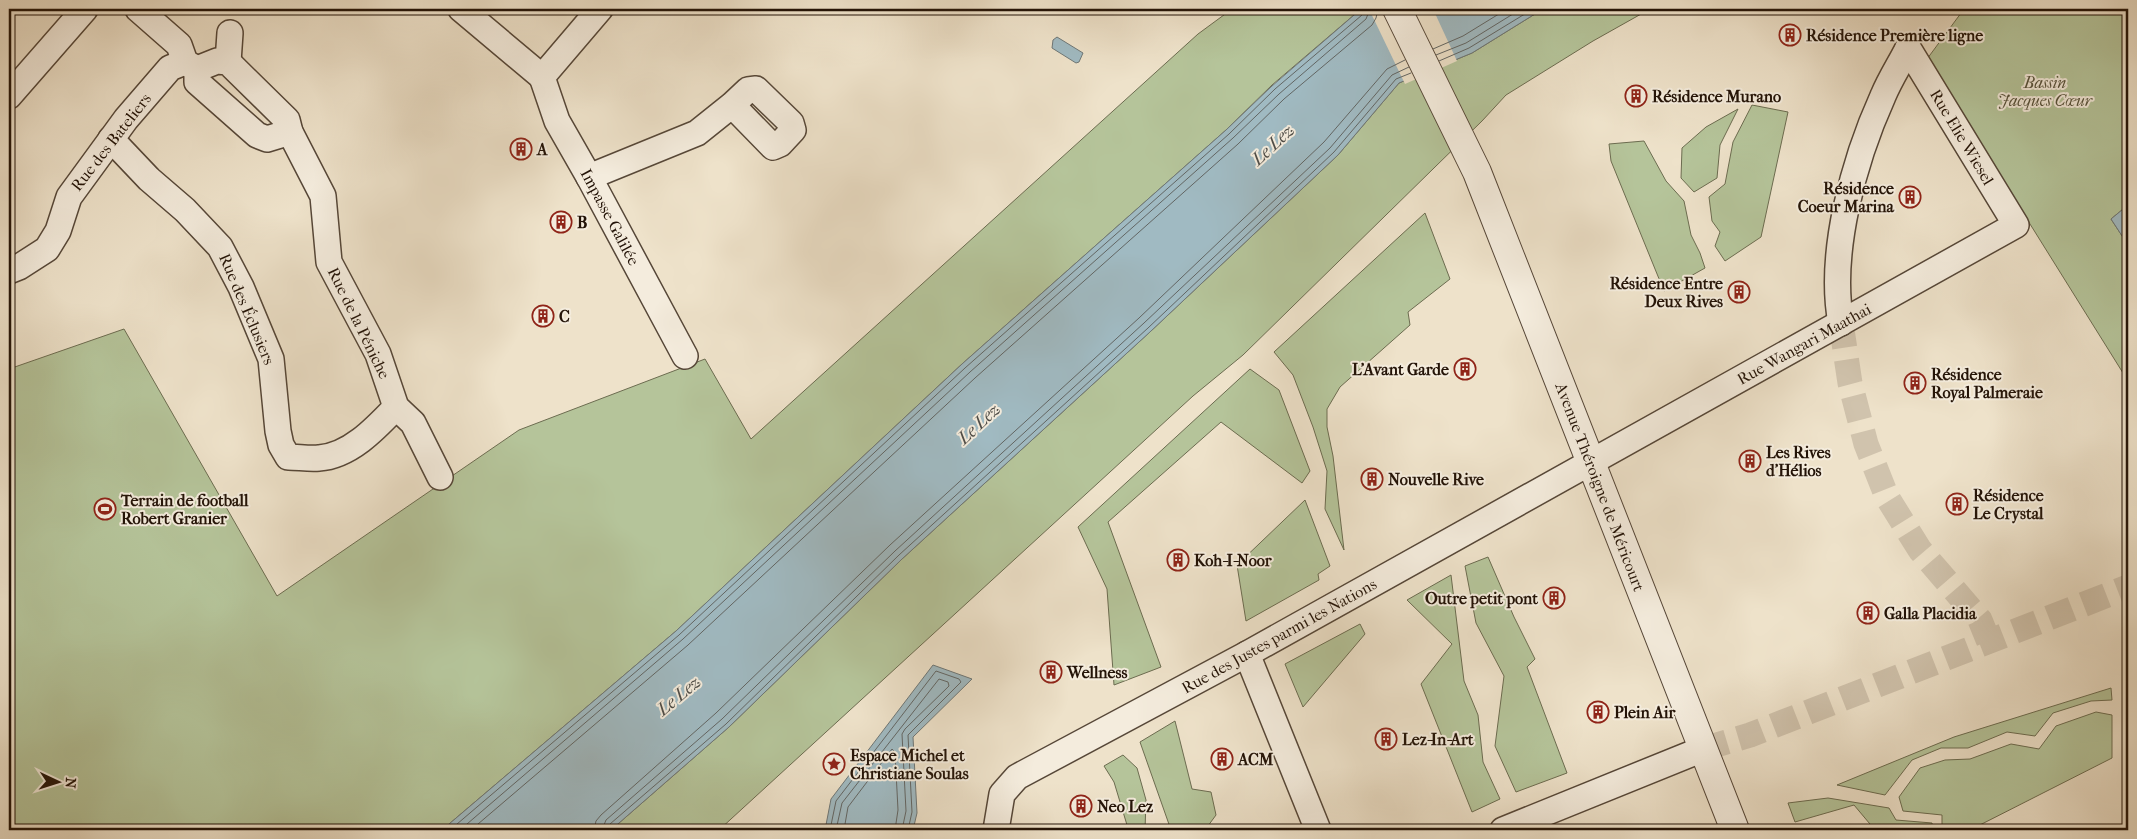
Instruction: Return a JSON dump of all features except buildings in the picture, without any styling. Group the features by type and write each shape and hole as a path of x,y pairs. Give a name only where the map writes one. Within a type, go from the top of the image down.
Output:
{"street":[{"path":"9,96 85,9"},
{"path":"138,9 180,45 197,82 257,135 267,138 290,132"},
{"path":"461,9 542,77 600,9"},
{"name":"Avenue Théroigne de Méricourt","path":"1398,9 1477,172 1735,830"},
{"path":"191,66 217,61 228,62 230,33"},
{"name":"Rue Elie Wiesel","path":"1841,323 1836,299 1845,209 1860,156 1880,104 1908,48 2016,225"},
{"name":"Rue de la Péniche","path":"228,62 288,120 290,132 323,196 329,262 378,354 396,407 413,423 440,477"},
{"name":"Rue des Bateliers","path":"9,271 19,267 47,249 58,230 69,197 126,119 170,68 191,66"},
{"name":"Impasse Galilée","path":"542,77 556,121 589,177 684,356"},
{"path":"589,177 697,133 732,106"},
{"name":"Rue des Éclusiers","path":"111,139 149,179 185,210 220,247 241,287 272,359 278,431 281,445 288,457 321,458 345,451 375,428 396,407"},
{"name":"Rue Wangari Maathai","path":"1591,462 2016,225"},
{"name":"Rue des Justes parmi les Nations","path":"996,830 1002,794 1017,777 1247,654 1591,462"},
{"path":"1247,654 1318,830"},
{"path":"1503,830 1703,749"}],"green space":[{"path":"1232,9 1361,9 1272,85 1226,130 962,364 676,631 442,830 9,830 9,369 124,329 277,596 519,430 705,359 751,439 1198,34"},
{"path":"1543,9 1650,9 1593,41 1506,95 1482,121 1243,355 1193,396 719,830 611,830 729,727 902,559 1151,331 1338,155 1399,83 1472,53"},
{"name":"Bassin Jacques Cœur","path":"1964,9 2128,9 2128,205 2111,219 2128,245 2128,381 1927,59"},
{"path":"1752,105 1788,112 1761,237 1725,261 1715,246 1720,232 1712,221 1709,197 1725,184 1733,142"},
{"path":"1738,109 1720,145 1717,178 1694,192 1681,178 1682,148 1706,127"},
{"path":"1644,141 1666,181 1684,201 1691,235 1705,268 1664,291 1611,161 1609,144"},
{"path":"1425,213 1450,279 1408,312 1410,325 1340,387 1327,409 1327,427 1333,456 1344,550 1325,509 1327,471 1313,427 1293,375 1274,352"},
{"path":"1250,369 1279,390 1310,471 1302,483 1221,422 1108,522 1161,667 1114,685 1107,589 1078,527"},
{"path":"1305,500 1330,566 1318,574 1319,580 1246,621 1237,565"},
{"path":"1488,557 1535,659 1527,667 1567,773 1516,792 1495,746 1504,676 1476,623 1465,566"},
{"path":"1451,575 1464,681 1478,715 1483,762 1500,799 1472,812 1421,684 1452,644 1407,600"},
{"path":"1360,624 1365,634 1303,707 1285,664"},
{"path":"2111,688 2112,700 2091,701 2053,713 2035,736 2007,732 1968,748 1941,748 1912,760 1885,795 1837,785 1954,737"},
{"path":"2096,712 2112,715 2112,758 1970,830 1942,830 1942,815 1903,811 1899,797 1920,768 1945,760 1970,759 2011,744 2039,749 2056,726"},
{"path":"1175,721 1192,789 1211,792 1216,815 1205,830 1171,830 1140,742"},
{"path":"1123,755 1137,768 1146,800 1145,830 1125,830 1127,825 1114,782 1104,766"},
{"path":"1828,798 1889,808 1896,820 1932,823 1933,830 1875,830 1854,805 1795,822 1788,803"}],"water":[{"name":"Le Lez","path":"1361,9 1543,9 1472,53 1399,83 1338,155 1151,331 902,559 729,727 611,830 442,830 676,631 962,364 1226,130 1272,86"},
{"path":"1057,37 1083,53 1079,62 1076,63 1052,48 1053,40"},
{"path":"2128,205 2128,245 2111,219"},
{"path":"933,665 972,679 913,737 917,813 913,830 825,830 831,799"}],"pier":[{"path":"1369,9 1433,9 1457,61 1405,84"}],"tunnel":[{"path":"1841,323 1850,383 1866,444 1887,497 1920,550 1980,620 1989,642"},
{"path":"1703,749 1750,735 2128,587"}],"place":[{"name":"Résidence Première ligne","path":"1790,35"},
{"name":"Résidence Murano","path":"1636,96"},
{"name":"A","path":"521,149"},
{"name":"Résidence Coeur Marina","path":"1910,197"},
{"name":"B","path":"561,222"},
{"name":"Résidence Entre Deux Rives","path":"1739,292"},
{"name":"C","path":"543,316"},
{"name":"L'Avant Garde","path":"1465,369"},
{"name":"Résidence Royal Palmeraie","path":"1915,383"},
{"name":"Les Rives d'Hélios","path":"1750,461"},
{"name":"Nouvelle Rive","path":"1372,479"},
{"name":"Résidence Le Crystal","path":"1957,504"},
{"name":"Terrain de football Robert Granier","path":"105,509"},
{"name":"Koh-I-Noor","path":"1178,560"},
{"name":"Outre petit pont","path":"1554,598"},
{"name":"Galla Placidia","path":"1868,613"},
{"name":"Wellness","path":"1051,672"},
{"name":"Plein Air","path":"1598,712"},
{"name":"Lez-In-Art","path":"1386,739"},
{"name":"ACM","path":"1222,759"},
{"name":"Espace Michel et Christiane Soulas","path":"834,764"},
{"name":"Neo Lez","path":"1081,806"}]}
